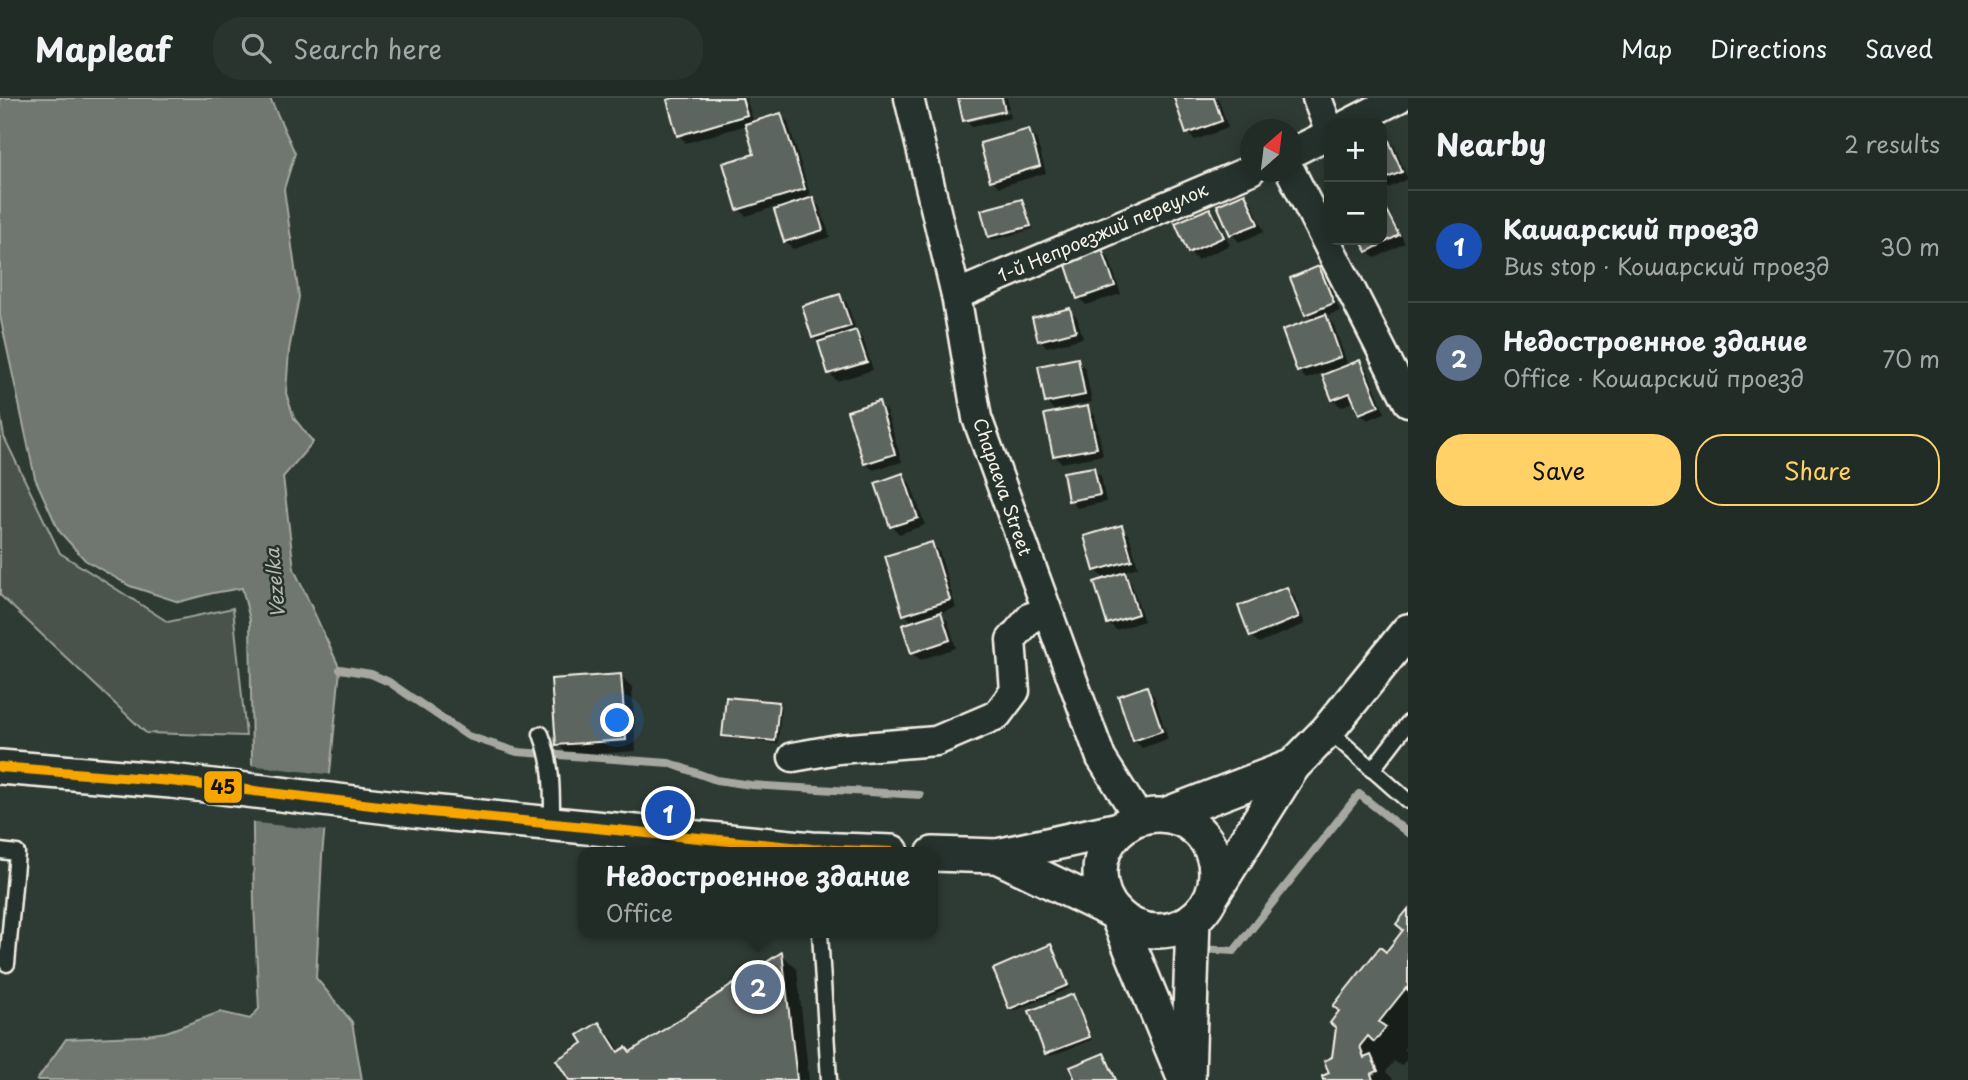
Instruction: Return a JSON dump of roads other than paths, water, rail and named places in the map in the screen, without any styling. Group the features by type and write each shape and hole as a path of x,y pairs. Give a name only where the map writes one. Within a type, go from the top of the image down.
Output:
{"street":[{"name":"Chapaeva Street","path":"909,98 956,295 977,418 1046,614 1101,758 1141,821"},
{"path":"1317,98 1324,119"},
{"path":"1358,119 1399,98"},
{"path":"1303,146 1324,135"},
{"name":"1-й Непроезжий переулок","path":"956,295 1240,175"},
{"path":"1296,182 1408,402"},
{"path":"793,757 838,749 936,741 997,715 1015,691 1011,640 1031,617 1046,614"},
{"path":"1186,1080 1202,908 1216,879 1215,861 1209,844 1182,820 1141,821 1107,843 1101,861 1100,880 1105,898 1129,924 1145,930 1170,929 1202,908 1293,766 1328,730 1408,631"},
{"path":"938,854 998,856 1141,821 1293,766"},
{"path":"0,767 171,781 430,812 782,847"},
{"path":"998,856 1116,913 1186,1080"}],"lane":[{"path":"1372,770 1408,723"},
{"path":"1328,730 1408,801"},
{"path":"544,740 553,786 552,824"},
{"path":"0,851 17,853 7,964"},
{"path":"820,938 829,1080"}],"water":[{"name":"Vezelka","path":"0,98 270,98 295,153 284,189 299,297 289,350 286,393 294,418 313,442 283,477 294,569 340,669 322,856 316,978 352,1022 362,1080 37,1080 66,1039 140,1036 166,1032 220,1012 250,1019 259,1009 254,903 250,620 242,588 179,602 130,586 85,560 59,531 35,478 0,316"}],"waterway":[{"path":"340,669 371,674 389,682 468,736 517,752 669,763 716,780 751,785 920,795"},
{"path":"1200,949 1234,951 1359,794 1408,833"}],"place":[{"name":"Кашарский проезд","path":"668,813"},
{"name":"Недостроенное здание","path":"758,987"}]}
